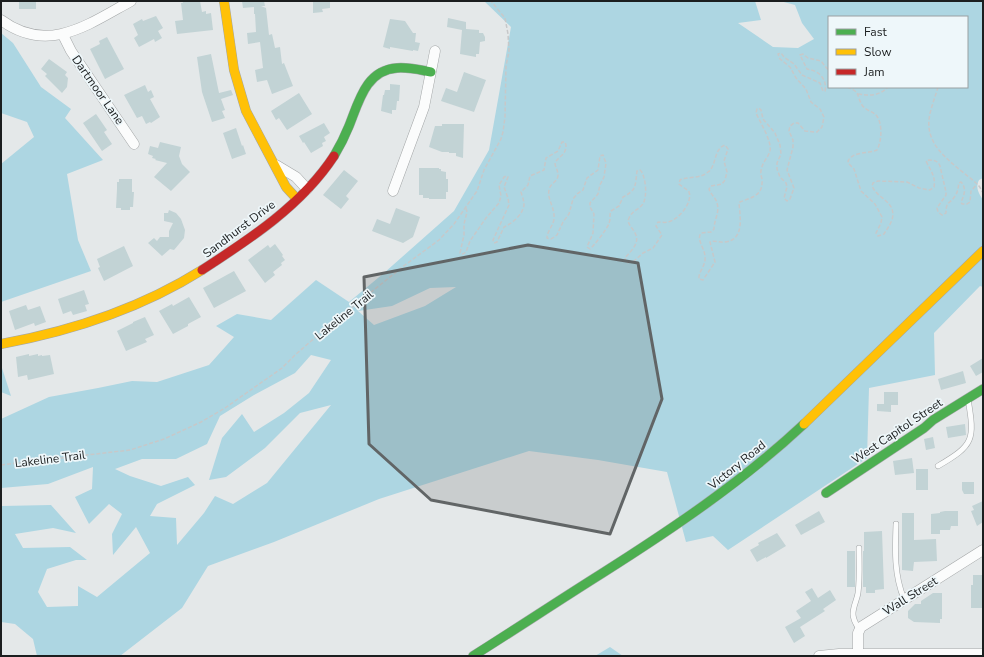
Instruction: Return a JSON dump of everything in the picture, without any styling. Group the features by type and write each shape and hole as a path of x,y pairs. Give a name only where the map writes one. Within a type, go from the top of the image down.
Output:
{"street":[{"path":"224,1 234,70 242,99 252,123 286,187 297,199"},
{"path":"1,20 12,27 28,33 46,36 63,34 79,29 126,2"},
{"name":"Dartmoor Lane","path":"63,34 71,50 134,144"},
{"path":"393,192 424,108 435,51"},
{"name":"Sandhurst Drive","path":"1,344 60,332 122,311 150,299 182,282 224,256 264,227 307,189 332,159 346,133 364,90 371,80 381,72 393,68 405,68 431,72"},
{"path":"275,164 296,177 307,189"},
{"name":"Victory Road","path":"473,656 661,536 736,482 786,441 983,251"},
{"name":"West Capitol Street","path":"826,493 934,420 983,389"},
{"name":"Wall Street","path":"859,629 983,550"},
{"path":"858,655 857,638 859,629"},
{"path":"819,656 839,654 983,654"}],"lane":[{"path":"938,466 963,450 971,437 972,421 968,399"},
{"path":"896,524 895,564 899,588 904,599"},
{"path":"859,548 859,586 852,616 859,629"}],"path":[{"name":"Lakeline Trail","path":"1,465 130,450 164,439 201,422 237,400 282,368 325,329 405,265 439,240 454,224 477,191 484,170 501,139 503,132 505,117 506,66 509,51 508,34 505,18 491,1"},
{"path":"466,208 467,212 464,224 463,242 459,251 462,254 466,252 470,241 486,218 499,203 501,196 499,185 504,177 508,177 504,187 509,205 496,230 493,240 494,243 501,237 504,227 514,221 523,209 524,204 521,192 528,185 530,176 544,170 546,158 558,151 562,142 564,142 566,145 565,152 555,163 558,173 557,180 550,186 549,190 554,217 547,238 548,240 551,240 557,235 570,212 573,199 584,190 587,178 598,170 600,156 603,156 606,163 605,174 598,194 590,203 590,207 594,214 593,233 587,247 592,248 608,227 611,211 619,206 623,197 630,194 634,190 637,171 640,170 643,173 646,182 645,201 642,206 634,211 628,219 629,224 635,232 636,238 634,246 625,258 626,263 630,263 643,253 653,248 661,237 661,233 656,226 658,222 666,223 672,221 685,208 689,200 689,193 688,190 679,184 680,180 708,173 712,167 718,150 725,145 728,149 724,161 727,172 725,180 722,184 711,186 709,190 717,202 718,208 718,214 714,222 714,229 711,232 701,233 698,238 703,245 705,256 705,264 699,278 703,280 715,262 710,242 727,242 736,237 740,227 741,214 739,203 757,195 762,188 761,171 763,161 768,156 770,147 765,130 756,113 757,109 759,108 761,110 763,119 774,133 780,145 781,154 777,163 777,169 780,177 786,183 787,187 784,198 787,200 790,199 794,188 787,170 793,147 789,130 790,126 794,123 798,123 805,131 814,132 820,130 823,124 824,117 821,112 811,102 804,86 796,78 790,67 780,59 778,54 781,53 794,64 802,75 820,83 823,91 826,91 826,88 822,77 815,71 807,69 800,55 803,54 808,58 821,62 828,70"},
{"path":"849,88 858,94 873,95 883,92 887,88"},
{"path":"938,88 929,120 932,138 944,156 977,184 983,193"},
{"path":"858,94 862,106 875,115 878,119 880,124 880,142 879,146 874,151 850,158 848,162 854,169 861,191 876,204 882,217 876,233 878,236 884,234 891,222 892,214 890,205 873,189 872,186 874,182 907,182 919,188 930,190 934,187 935,180 926,161 935,161 940,166 946,185 946,195 937,208 938,212 942,215 946,213 945,207 947,204 956,195 959,183 963,183 964,186 961,202 964,204 970,202 971,191 977,184"}],"highlighted area":[{"path":"528,245 638,263 662,399 610,534 431,500 369,444 364,277"}],"shaded area":[{"path":"484,1 755,1 761,20 738,23 773,47 798,48 814,39 802,23 795,5 780,1 983,1 983,178 979,180 977,186 983,200 983,287 980,286 934,333 935,375 869,388 867,458 728,550 713,536 686,542 667,472 598,460 529,451 379,499 274,542 208,566 182,608 120,656 37,656 33,639 15,624 1,622 1,504 2,506 51,505 76,533 53,528 15,534 23,548 70,547 87,560 76,560 47,569 38,592 47,607 78,606 78,586 97,597 150,553 136,527 113,555 112,534 122,514 109,504 89,524 75,497 92,489 93,467 48,484 1,488 1,419 49,397 132,381 157,382 209,365 234,337 216,326 237,314 271,320 316,280 349,302 454,211 489,150 511,27","holes":["456,287 425,306 374,325 358,311 392,306 430,288","311,355 331,360 309,393 284,413 254,432 242,414 222,438 209,480 226,477 265,448 300,413 331,405 267,483 233,504 215,496 204,513 177,545 176,518 150,516 157,504 195,485 188,477 161,486 130,476 115,469 142,459 176,459 207,444 220,416 254,395 295,373"]},
{"path":"1,33 13,43 41,87 71,109 65,118 103,160 67,174 78,240 91,271 1,302 1,164 34,137 27,122 1,113"},
{"path":"1,365 11,396 1,392"},
{"path":"610,647 623,656 595,656"}],"building":[{"path":"19,1 36,1 36,9 19,9"},
{"path":"182,1 200,1 202,12 206,11 206,14 211,13 213,30 177,34 175,21 183,20"},
{"path":"242,1 264,1 265,6 261,6 266,8 269,35 272,34 275,48 280,47 282,64 284,63 293,86 272,94 267,80 257,82 255,70 263,68 260,42 248,44 247,33 256,32 254,7 243,8"},
{"path":"313,1 330,1 330,8 322,9 323,12 313,13"},
{"path":"156,16 163,28 158,31 162,38 155,42 154,39 139,47 134,38 138,35 133,24 142,19 143,21"},
{"path":"448,18 466,22 466,29 479,30 479,33 483,33 485,41 480,42 479,54 476,54 476,57 460,54 462,30 447,27"},
{"path":"390,19 405,21 413,33 416,33 415,42 420,43 418,51 383,47"},
{"path":"107,37 124,69 105,79 90,49 100,44 99,41"},
{"path":"211,54 219,93 231,90 233,95 221,99 225,110 222,111 225,118 212,122 202,92 197,57"},
{"path":"49,59 67,72 65,75 68,78 67,87 62,93 45,76 47,74 41,69"},
{"path":"464,72 486,80 474,112 441,101 446,88 457,92"},
{"path":"390,84 400,85 399,101 397,101 396,110 392,110 392,114 381,111 383,95 385,90 390,90"},
{"path":"145,85 148,92 151,90 154,97 150,99 160,117 151,123 146,124 142,116 137,118 124,95"},
{"path":"299,93 312,114 287,130 279,118 276,120 271,111"},
{"path":"96,114 107,130 104,132 112,144 102,151 83,123"},
{"path":"324,123 330,133 324,137 326,141 322,143 323,146 311,153 299,136"},
{"path":"442,124 464,124 463,158 456,156 456,153 442,152 429,147 435,126 442,126"},
{"path":"236,128 246,154 232,159 223,133"},
{"path":"160,142 181,147 179,156 182,164 190,172 171,191 154,177 167,163 155,160 156,159 152,158 153,156 148,154 150,146 158,148"},
{"path":"419,168 439,168 441,171 446,172 446,179 448,179 448,192 446,192 446,199 429,199 423,198 423,195 419,195"},
{"path":"344,170 358,181 346,196 349,199 341,209 323,195"},
{"path":"119,179 132,179 132,192 134,192 133,207 130,207 130,210 121,210 121,208 116,208 117,182 119,182"},
{"path":"396,208 420,217 413,237 403,243 372,231 377,219 390,224"},
{"path":"169,210 176,213 181,219 185,230 184,238 174,250 170,249 162,256 148,243 154,238 157,241 160,237 169,237 169,231 173,223 164,221 164,213 168,213"},
{"path":"275,244 285,260 281,263 282,265 273,272 275,275 265,283 248,260 268,245 270,248"},
{"path":"124,246 133,266 104,281 98,268 100,267 97,259"},
{"path":"234,271 246,291 214,308 203,288"},
{"path":"84,290 89,304 85,305 87,311 73,315 71,311 63,314 58,299"},
{"path":"189,297 201,317 173,334 159,311 172,304 173,306"},
{"path":"26,305 28,310 40,306 46,322 35,326 34,323 15,330 9,311"},
{"path":"145,317 154,335 145,339 147,342 126,351 117,331"},
{"path":"29,354 29,356 38,354 38,356 50,355 54,374 28,380 27,375 18,377 16,357"},
{"path":"983,358 983,372 976,376 970,366"},
{"path":"963,371 966,383 941,390 938,379"},
{"path":"884,392 898,392 898,405 891,405 891,412 877,411 877,404 884,404"},
{"path":"965,424 966,435 948,438 946,427"},
{"path":"933,437 935,448 926,450 924,439"},
{"path":"912,458 914,473 895,475 893,461"},
{"path":"916,469 928,469 928,490 916,490"},
{"path":"962,482 974,482 974,494 964,494 962,490"},
{"path":"983,501 983,522 977,526 971,511 974,510 972,506"},
{"path":"819,511 825,522 801,535 795,525"},
{"path":"945,511 958,511 958,526 951,526 950,530 940,530 940,534 931,534 931,514"},
{"path":"902,513 914,513 914,540 936,539 937,561 914,562 913,571 902,570"},
{"path":"882,531 884,589 875,590 875,593 866,593 866,587 863,587 864,532"},
{"path":"777,533 786,546 757,562 750,550 759,545 758,543"},
{"path":"847,551 855,551 855,587 847,587"},
{"path":"973,575 982,575 983,608 971,608 971,585 973,585"},
{"path":"812,588 818,598 830,590 836,600 823,609 825,611 800,627 805,636 794,643 785,627 801,618 796,611 811,601 805,592"},
{"path":"933,593 942,593 942,619 940,619 940,623 914,622 908,618 908,611 915,604 921,604 921,601"}],"traffic: fast":[{"path":"334,156 346,134 360,97 365,88 378,74 386,70 397,68 410,68 431,72"},
{"path":"826,493 924,428 933,420 983,389"},
{"path":"473,656 628,557 706,504 756,466 804,424"}],"traffic: slow":[{"path":"224,1 234,70 246,111 286,187 297,199"},
{"path":"804,424 983,251"},
{"path":"1,344 54,332 105,317 154,296 202,270"}],"traffic: jam":[{"path":"202,270 274,220 307,190 334,156"}]}
